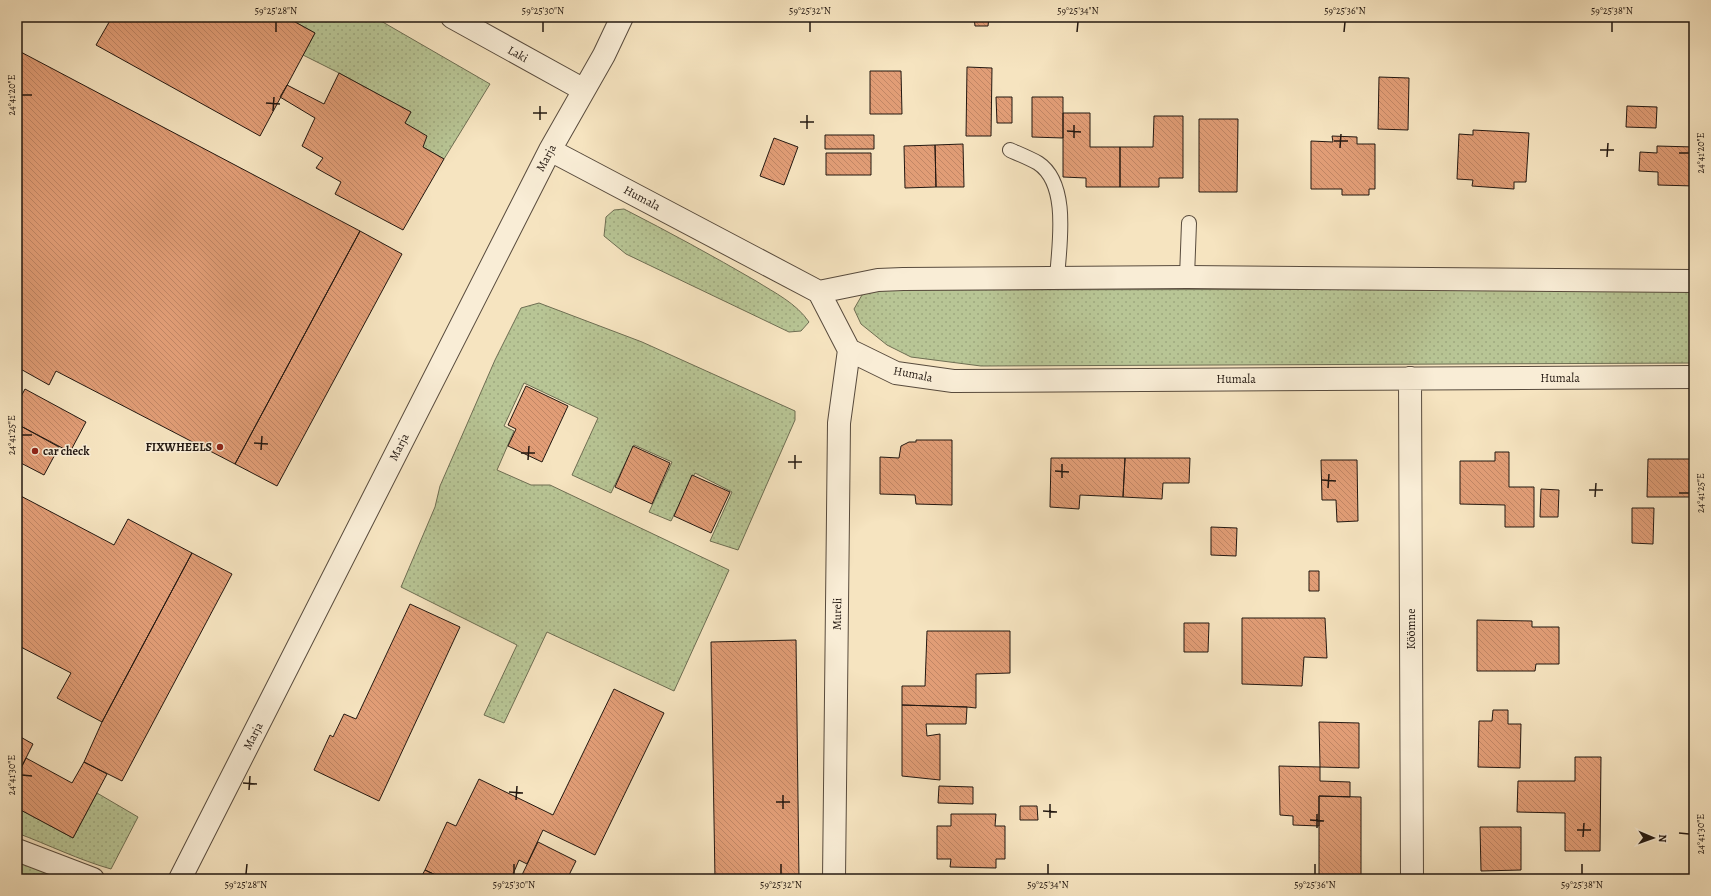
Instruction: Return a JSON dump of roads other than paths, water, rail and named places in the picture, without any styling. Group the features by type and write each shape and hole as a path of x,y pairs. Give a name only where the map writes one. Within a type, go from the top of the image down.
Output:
{"street":[{"name":"Laki","path":"452,17 584,90"},
{"name":"Marja","path":"180,879 550,150 604,55 622,17"},
{"name":"Humala","path":"550,150 819,292"},
{"path":"849,350 819,292 878,280 1187,277 1694,281"},
{"name":"Humala","path":"849,350 896,372 954,381 1694,377"},
{"name":"Mureli","path":"834,879 840,423 849,350"},
{"name":"Köömne","path":"1410,378 1412,879"},
{"path":"17,850 93,879"}],"lane":[{"path":"1010,150 1039,164 1053,181 1059,201 1060,225 1057,278"},
{"path":"1187,277 1189,223"}],"place":[{"name":"FIXWHEELS","path":"220,447"},
{"name":"car check","path":"35,451"}]}
